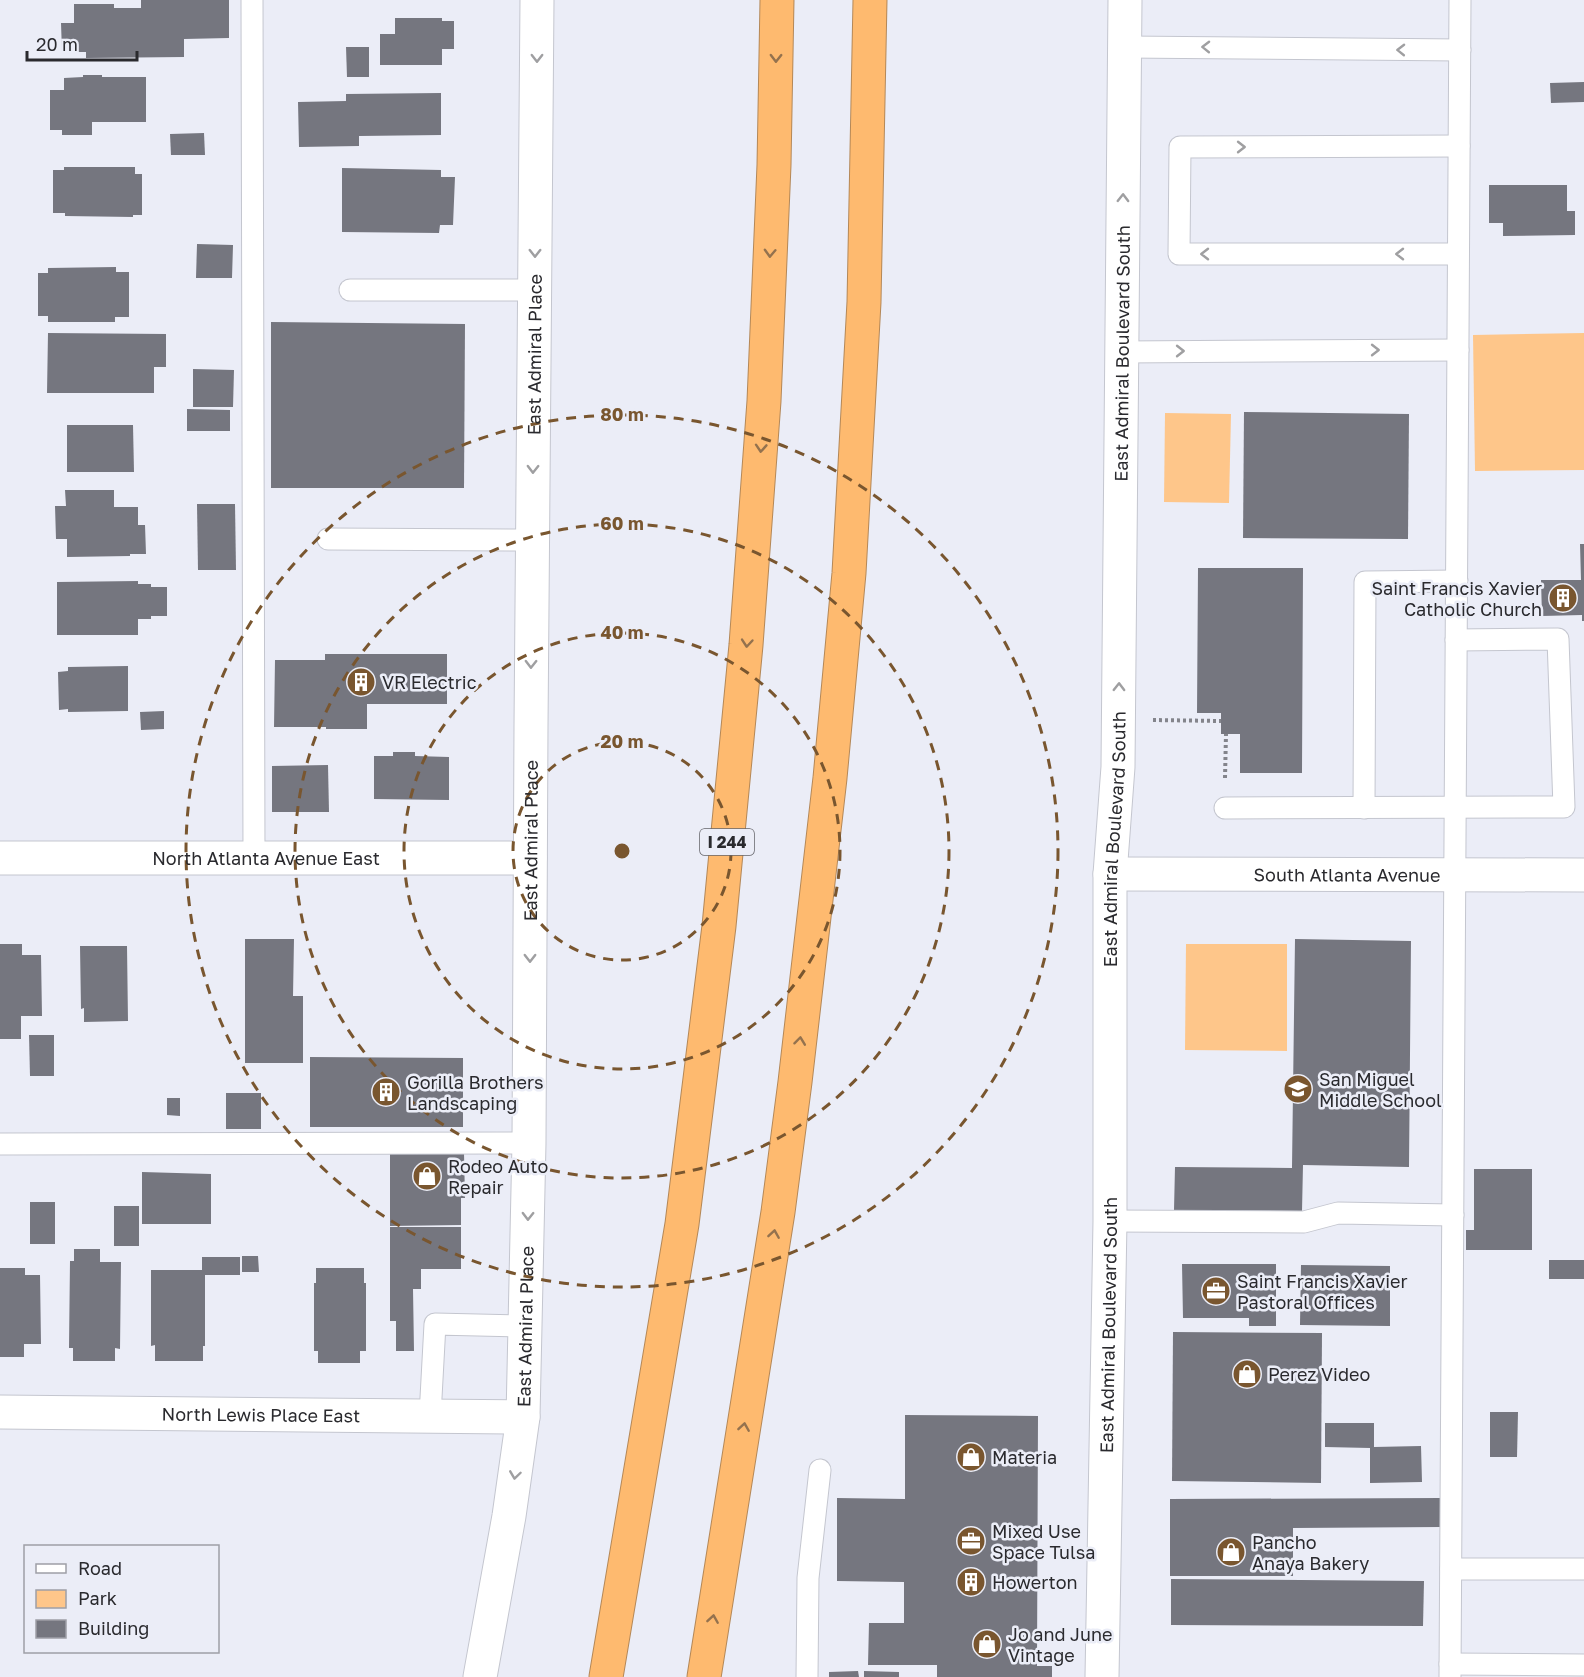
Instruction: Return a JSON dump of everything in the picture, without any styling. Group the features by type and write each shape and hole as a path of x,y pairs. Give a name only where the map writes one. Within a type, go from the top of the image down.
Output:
{"highway":[{"name":"I 244","path":"606,1677 682,1224 721,903 746,645 764,401 774,165 777,0"},
{"path":"704,1677 778,1212 830,778 849,573 864,302 870,0"}],"main road":[{"name":"East Admiral Place","path":"480,1677 524,1417 529,1143 537,0"},
{"name":"East Admiral Boulevard South","path":"1102,1677 1110,1221 1110,874 1118,767 1125,0"},
{"name":"North Atlanta Avenue East","path":"0,858 530,858"},
{"name":"South Atlanta Avenue","path":"1110,874 1584,875"},
{"name":"North Lewis Place East","path":"0,1412 524,1417"}],"lane":[{"path":"252,0 254,858"},
{"path":"1460,0 1450,1671 1584,1665"},
{"path":"1125,47 1460,50"},
{"path":"1458,254 1179,254 1180,147 1459,146"},
{"path":"350,290 535,290"},
{"path":"1122,352 1458,350"},
{"path":"328,539 532,540"},
{"path":"1364,808 1365,582 1457,581"},
{"path":"1225,808 1564,807 1558,639 1456,640"},
{"path":"0,1144 529,1143"},
{"path":"1110,1221 1304,1221 1338,1213 1453,1215"},
{"path":"430,1416 435,1324 526,1326"},
{"path":"807,1677 808,1578 820,1470"},
{"path":"1450,1569 1584,1569"}],"path":[{"path":"1152,720 1221,721"}],"green space":[{"path":"1584,333 1584,470 1475,471 1473,335"},
{"path":"1165,413 1231,414 1229,503 1164,502"},
{"path":"1186,944 1287,944 1287,1051 1185,1050"}],"building":[{"path":"141,0 229,0 229,38 184,39 184,57 86,58 86,52 62,52 61,23 74,23 74,4 114,4 114,8 141,8"},
{"path":"395,18 442,18 442,21 454,21 454,49 442,49 442,65 380,65 380,34 395,34"},
{"path":"346,47 369,47 369,77 347,77"},
{"path":"83,75 146,77 146,122 92,122 92,135 62,135 62,130 50,130 50,90 64,90 64,78 83,77"},
{"path":"1584,82 1584,102 1551,103 1550,83"},
{"path":"441,93 441,135 359,136 359,146 299,147 298,102 346,101 346,94"},
{"path":"204,133 205,155 171,155 170,134"},
{"path":"64,167 135,167 135,174 142,174 142,215 133,215 133,217 65,216 65,213 53,213 53,170 64,170"},
{"path":"342,168 441,170 441,177 455,177 453,225 440,225 439,233 342,232"},
{"path":"1489,185 1567,185 1567,211 1575,211 1575,235 1503,236 1503,223 1489,223"},
{"path":"197,244 233,245 232,278 196,278"},
{"path":"116,267 116,272 129,272 129,317 115,317 115,322 48,322 48,316 38,316 38,273 48,273 48,268"},
{"path":"271,322 465,324 464,488 271,488"},
{"path":"48,333 166,334 166,367 154,367 154,393 47,393"},
{"path":"193,369 234,370 233,407 193,407"},
{"path":"187,409 230,410 230,431 187,431"},
{"path":"1244,412 1409,414 1408,539 1243,538"},
{"path":"67,425 133,425 134,472 67,472"},
{"path":"65,490 114,490 114,507 138,507 138,525 145,525 146,554 67,557 67,539 56,539 55,506 66,506"},
{"path":"197,504 235,504 236,570 198,570"},
{"name":"Saint Francis Xavier Catholic Church","path":"1580,544 1584,544 1584,621 1582,621 1582,615 1542,616 1541,580 1581,580"},
{"path":"1198,568 1303,568 1302,773 1240,773 1240,734 1221,734 1221,713 1197,713"},
{"path":"138,581 138,584 151,584 151,587 167,587 167,616 138,619 138,635 57,635 57,582"},
{"name":"VR Electric","path":"325,654 447,654 447,704 367,704 367,729 274,727 275,660 325,660"},
{"path":"128,666 128,711 68,712 68,709 59,710 58,672 68,671 68,667"},
{"path":"164,711 164,729 141,730 140,712"},
{"path":"393,752 415,752 415,756 449,757 449,800 374,799 374,756 393,756"},
{"path":"328,765 329,812 272,812 272,766"},
{"path":"245,939 294,939 293,996 303,996 303,1063 245,1063"},
{"path":"1295,939 1411,941 1409,1167 1303,1165 1302,1211 1174,1210 1175,1167 1292,1168"},
{"path":"0,944 22,944 22,955 41,955 42,1016 21,1016 21,1039 0,1039"},
{"path":"80,946 127,946 128,1021 84,1022 84,1008 81,1009"},
{"path":"29,1035 54,1035 54,1076 30,1076"},
{"name":"Gorilla Brothers Landscaping","path":"310,1057 463,1058 463,1127 310,1127"},
{"path":"226,1093 261,1093 261,1129 226,1129"},
{"path":"167,1098 180,1098 180,1116 167,1115"},
{"name":"Rodeo Auto Repair","path":"464,1153 465,1198 461,1198 461,1225 390,1226 390,1154"},
{"path":"1474,1169 1532,1169 1532,1250 1466,1250 1466,1230 1474,1230"},
{"path":"142,1172 211,1174 211,1224 142,1224"},
{"path":"30,1202 55,1202 55,1244 30,1244"},
{"path":"114,1206 139,1206 139,1246 114,1246"},
{"path":"390,1227 461,1227 461,1269 421,1269 421,1289 413,1289 414,1351 396,1351 396,1321 390,1321"},
{"path":"74,1249 100,1249 100,1262 121,1262 120,1349 115,1348 115,1361 73,1361 73,1348 69,1348 70,1261 74,1261"},
{"path":"242,1256 258,1256 259,1272 242,1272"},
{"path":"202,1257 240,1257 240,1275 205,1275 203,1361 155,1361 155,1345 151,1346 151,1270 202,1270"},
{"path":"1549,1260 1584,1260 1584,1279 1549,1279"},
{"path":"1182,1264 1276,1264 1276,1326 1249,1326 1249,1318 1183,1318"},
{"path":"1301,1265 1390,1266 1390,1326 1300,1325"},
{"path":"0,1268 25,1268 25,1275 40,1275 41,1344 24,1344 24,1357 0,1357"},
{"path":"316,1268 364,1268 366,1351 360,1351 360,1363 318,1363 318,1351 314,1351"},
{"path":"1173,1332 1322,1333 1321,1483 1172,1481"},
{"path":"1490,1412 1518,1412 1517,1457 1490,1457"},
{"name":"Howerton","path":"905,1415 1038,1416 1037,1666 1052,1666 1052,1677 937,1677 937,1665 868,1665 869,1623 904,1623 904,1582 837,1581 837,1498 905,1499"},
{"path":"1325,1423 1374,1423 1374,1447 1421,1446 1422,1482 1370,1483 1370,1448 1325,1447"},
{"name":"Pancho Anaya Bakery","path":"1441,1498 1441,1527 1293,1528 1293,1576 1170,1576 1170,1499"},
{"path":"1171,1579 1424,1581 1423,1626 1171,1625"},
{"path":"858,1671 859,1677 829,1677 829,1672"},
{"path":"864,1671 899,1672 899,1677 864,1677"}],"place":[{"name":"Saint Francis Xavier Catholic Church","path":"1563,598"},
{"name":"VR Electric","path":"361,682"},
{"name":"San Miguel Middle School","path":"1298,1089"},
{"name":"Gorilla Brothers Landscaping","path":"386,1092"},
{"name":"Rodeo Auto Repair","path":"427,1176"},
{"name":"Saint Francis Xavier Pastoral Offices","path":"1216,1291"},
{"name":"Perez Video","path":"1247,1374"},
{"name":"Materia","path":"971,1457"},
{"name":"Mixed Use Space Tulsa","path":"971,1541"},
{"name":"Pancho Anaya Bakery","path":"1231,1552"},
{"name":"Howerton","path":"971,1582"},
{"name":"Jo and June Vintage","path":"987,1644"}]}
